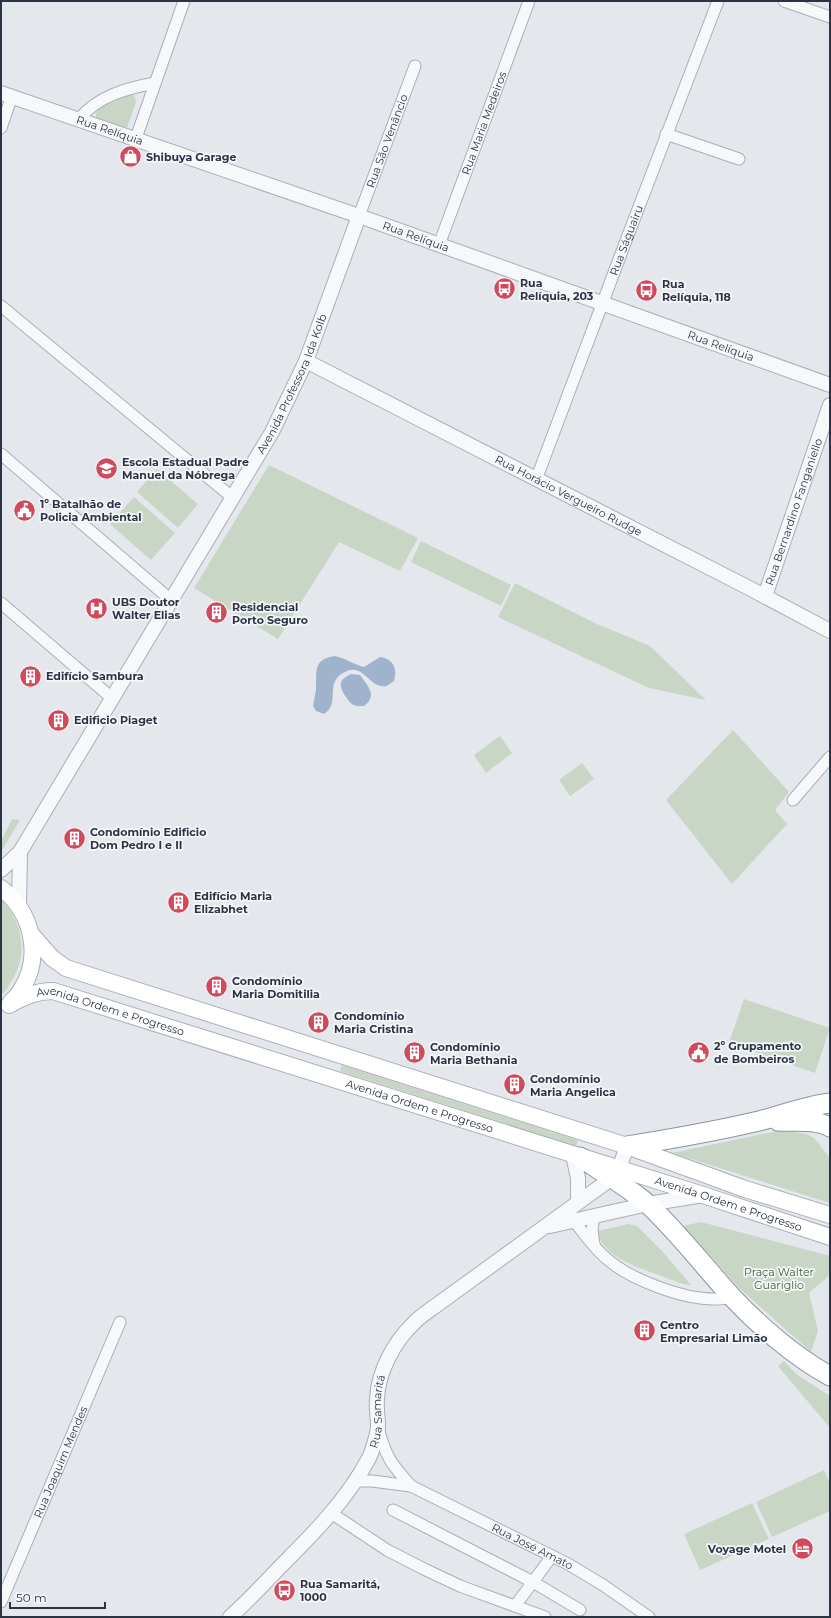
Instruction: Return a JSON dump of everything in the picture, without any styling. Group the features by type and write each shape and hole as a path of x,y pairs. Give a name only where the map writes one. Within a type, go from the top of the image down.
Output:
{"highway":[{"path":"627,1146 760,1121 812,1105 830,1103"},
{"path":"760,1121 802,1121 823,1123 830,1127"},
{"path":"577,1156 615,1173 667,1223 732,1297 780,1340 817,1369 830,1376"}],"main road":[{"path":"1,888 19,906 27,920 31,934 33,953 29,972 21,990 5,1008"},
{"name":"Avenida Ordem e Progresso","path":"31,934 52,958 66,968 627,1146 745,1189 830,1215"},
{"name":"Avenida Ordem e Progresso","path":"5,1008 28,995 43,991 53,991 577,1156"},
{"name":"Avenida Ordem e Progresso","path":"615,1173 703,1195 830,1237"}],"street":[{"path":"136,138 184,1"},
{"name":"Rua Maria Medeiros","path":"438,245 529,1"},
{"name":"Rua Ságuairu","path":"536,480 666,134 718,1"},
{"path":"784,1 830,17"},
{"name":"Rua São Venâncio","path":"359,216 415,66"},
{"path":"79,119 91,106 112,94 129,88 155,83"},
{"path":"1,128 6,94"},
{"name":"Rua Relíquia","path":"6,94 359,216 830,385"},
{"path":"666,134 739,160"},
{"name":"Avenida Professora Ida Kolb","path":"1,870 20,852 172,601 272,432 306,361 359,216"},
{"path":"1,306 233,498"},
{"name":"Rua Horácio Vergueiro Rudge","path":"306,361 765,596 830,631"},
{"name":"Rua Bernardino Fanganiello","path":"765,596 830,405"},
{"path":"1,454 172,601"},
{"path":"1,603 113,699"},
{"path":"793,800 830,757"},
{"path":"19,906 20,852"},
{"path":"615,1173 627,1146"},
{"path":"577,1156 578,1202"},
{"name":"Rua Samaritá","path":"230,1617 300,1547 331,1513 355,1481 370,1457 378,1426 376,1416 379,1380 387,1361 402,1336 413,1324 434,1307 578,1202 615,1173"},
{"name":"Rua Samaritá","path":"544,1227 648,1204 703,1195"},
{"path":"594,1216 592,1230 594,1245"},
{"path":"574,1221 605,1258 618,1268 649,1283 693,1297 719,1300 732,1297"},
{"name":"Rua Joaquim Mendes","path":"1,1602 120,1322"},
{"name":"Rua José Amato","path":"378,1426 386,1455 393,1467 411,1486"},
{"name":"Rua José Amato","path":"355,1481 372,1481 411,1486 552,1556 603,1585 649,1617"},
{"path":"393,1510 533,1582 580,1610"},
{"path":"331,1513 387,1550 460,1586 545,1617"},
{"path":"515,1606 552,1556"}],"green space":[{"path":"129,95 133,95 135,97 136,102 127,128 96,118 96,113 99,108"},
{"path":"269,465 418,538 400,571 339,542 278,639 194,588"},
{"path":"157,469 198,504 178,528 137,492"},
{"path":"134,497 175,533 151,560 110,524"},
{"path":"421,541 511,585 501,606 411,562"},
{"path":"515,583 597,624 650,646 706,700 649,688 498,617"},
{"path":"733,730 789,792 775,810 787,824 732,884 666,800"},
{"path":"500,736 512,753 486,773 474,755"},
{"path":"582,763 594,779 570,796 559,780"},
{"path":"12,819 20,820 1,852 1,841"},
{"path":"1,899 14,918 19,929 22,950 17,972 8,988 1,995"},
{"path":"744,999 830,1028 815,1073 729,1043"},
{"path":"342,1065 578,1140 576,1146 340,1071"},
{"path":"782,1130 806,1134 814,1138 830,1158 830,1203 672,1153"},
{"name":"Praça Walter Guariglio","path":"701,1222 830,1256 830,1275 809,1293 818,1331 811,1352 739,1288 683,1226"},
{"path":"628,1224 637,1226 662,1251 691,1285 678,1282 635,1266 615,1255 607,1248 601,1240 598,1231"},
{"path":"784,1361 796,1374 830,1396 830,1428 778,1366"},
{"path":"824,1470 830,1484 830,1511 772,1537 756,1502"},
{"path":"752,1503 769,1539 700,1570 684,1534"}],"water":[{"path":"335,656 364,667 380,657 384,658 391,662 395,668 394,681 386,686 380,686 363,673 353,670 347,671 335,680 333,686 332,704 329,709 324,714 316,711 313,706 316,690 317,668 322,660"},
{"path":"351,674 360,675 370,691 370,698 364,706 353,705 342,691 341,682 344,678"}],"place":[{"name":"Shibuya Garage","path":"130,157"},
{"name":"Rua Relíquia, 203","path":"505,289"},
{"name":"Rua Relíquia, 118","path":"646,290"},
{"name":"Escola Estadual Padre Manuel da Nóbrega","path":"107,468"},
{"name":"1º Batalhão de Policia Ambiental","path":"24,510"},
{"name":"UBS Doutor Walter Elias","path":"97,608"},
{"name":"Residencial Porto Seguro","path":"216,613"},
{"name":"Edifício Sambura","path":"30,676"},
{"name":"Edificio Piaget","path":"58,720"},
{"name":"Condomínio Edificio Dom Pedro I e II","path":"75,838"},
{"name":"Edifício Maria Elizabhet","path":"178,902"},
{"name":"Condomínio Maria Domitilia","path":"217,987"},
{"name":"Condomínio Maria Cristina","path":"318,1022"},
{"name":"2º Grupamento de Bombeiros","path":"698,1052"},
{"name":"Condomínio Maria Bethania","path":"414,1053"},
{"name":"Condomínio Maria Angelica","path":"515,1085"},
{"name":"Centro Empresarial Limão","path":"645,1331"},
{"name":"Voyage Motel","path":"802,1549"},
{"name":"Rua Samaritá, 1000","path":"285,1590"}]}
